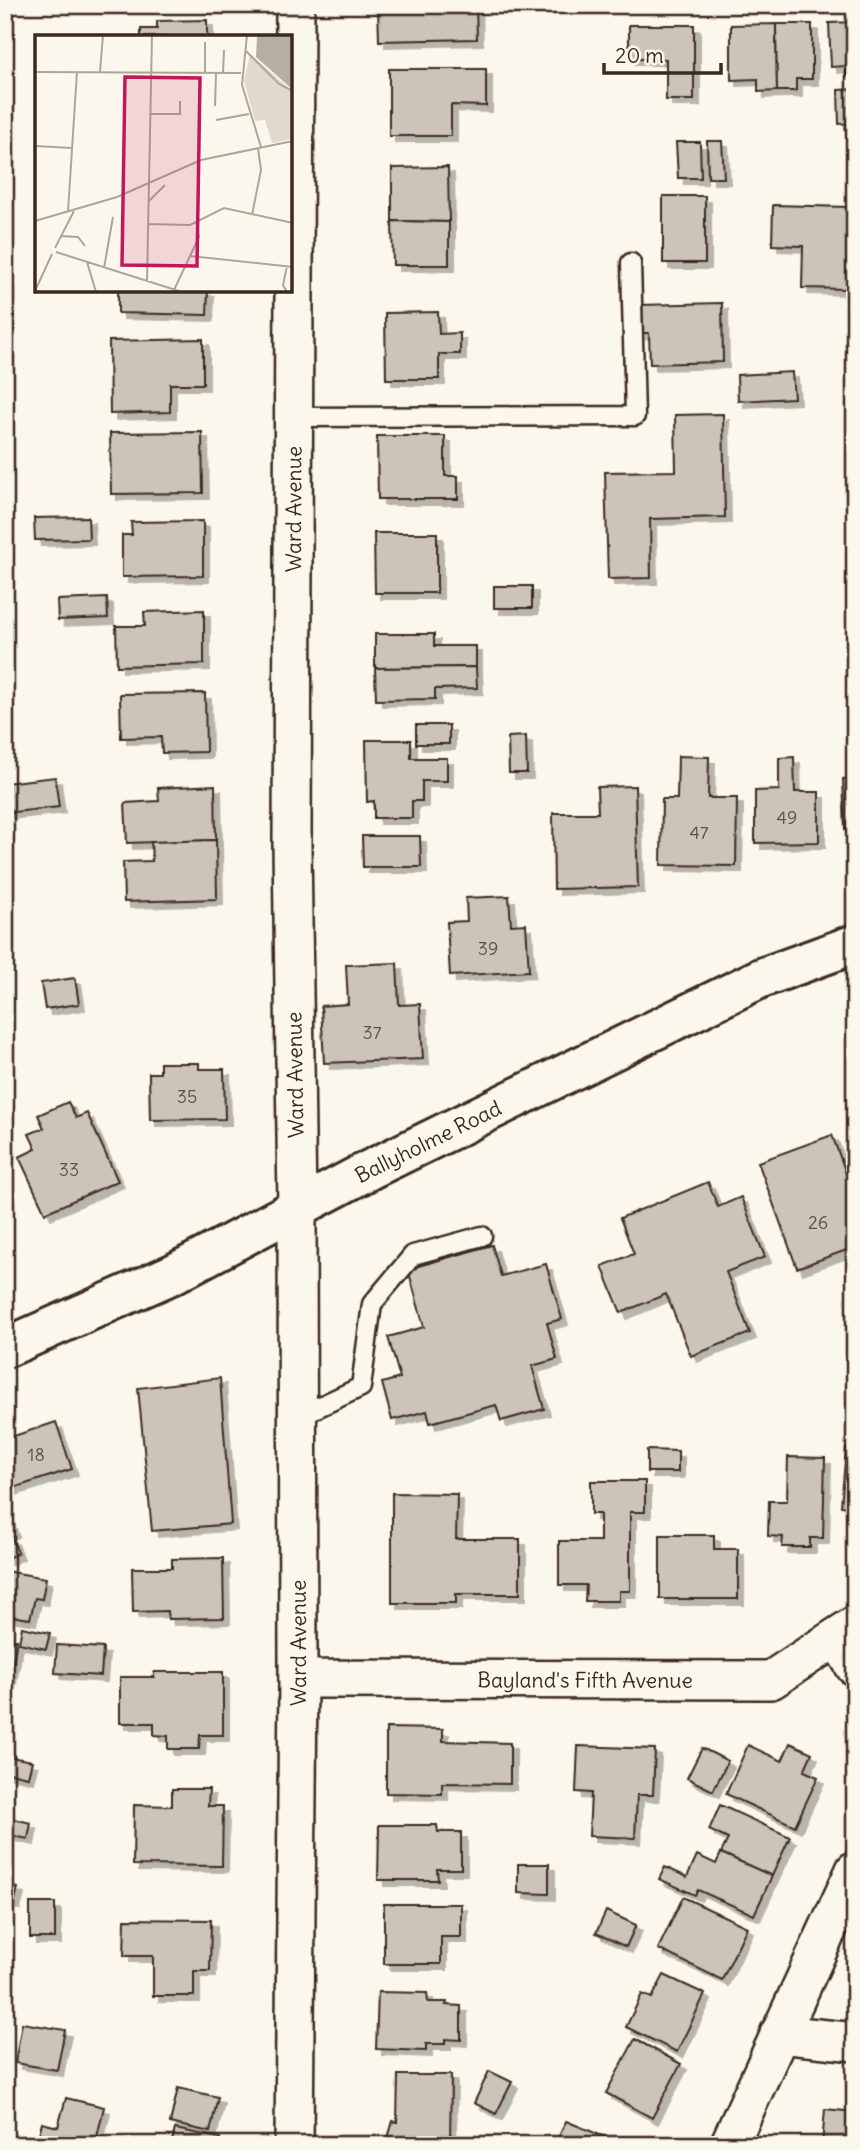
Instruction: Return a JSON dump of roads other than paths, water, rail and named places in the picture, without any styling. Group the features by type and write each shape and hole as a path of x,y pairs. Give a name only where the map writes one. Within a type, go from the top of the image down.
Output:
{"main road":[{"name":"Ballyholme Road","path":"5,1348 173,1273 297,1207 761,978 855,944"}],"street":[{"name":"Ward Avenue","path":"294,2145 298,1678 297,1207 292,844 295,5"},
{"name":"Bayland's Fifth Avenue","path":"298,1678 771,1680 849,1643"},
{"path":"730,2145 855,1870"},
{"path":"779,2034 855,2042"}],"lane":[{"path":"292,417 635,415 631,263"},
{"path":"297,1418 361,1387 372,1304 413,1255 482,1236"}]}
